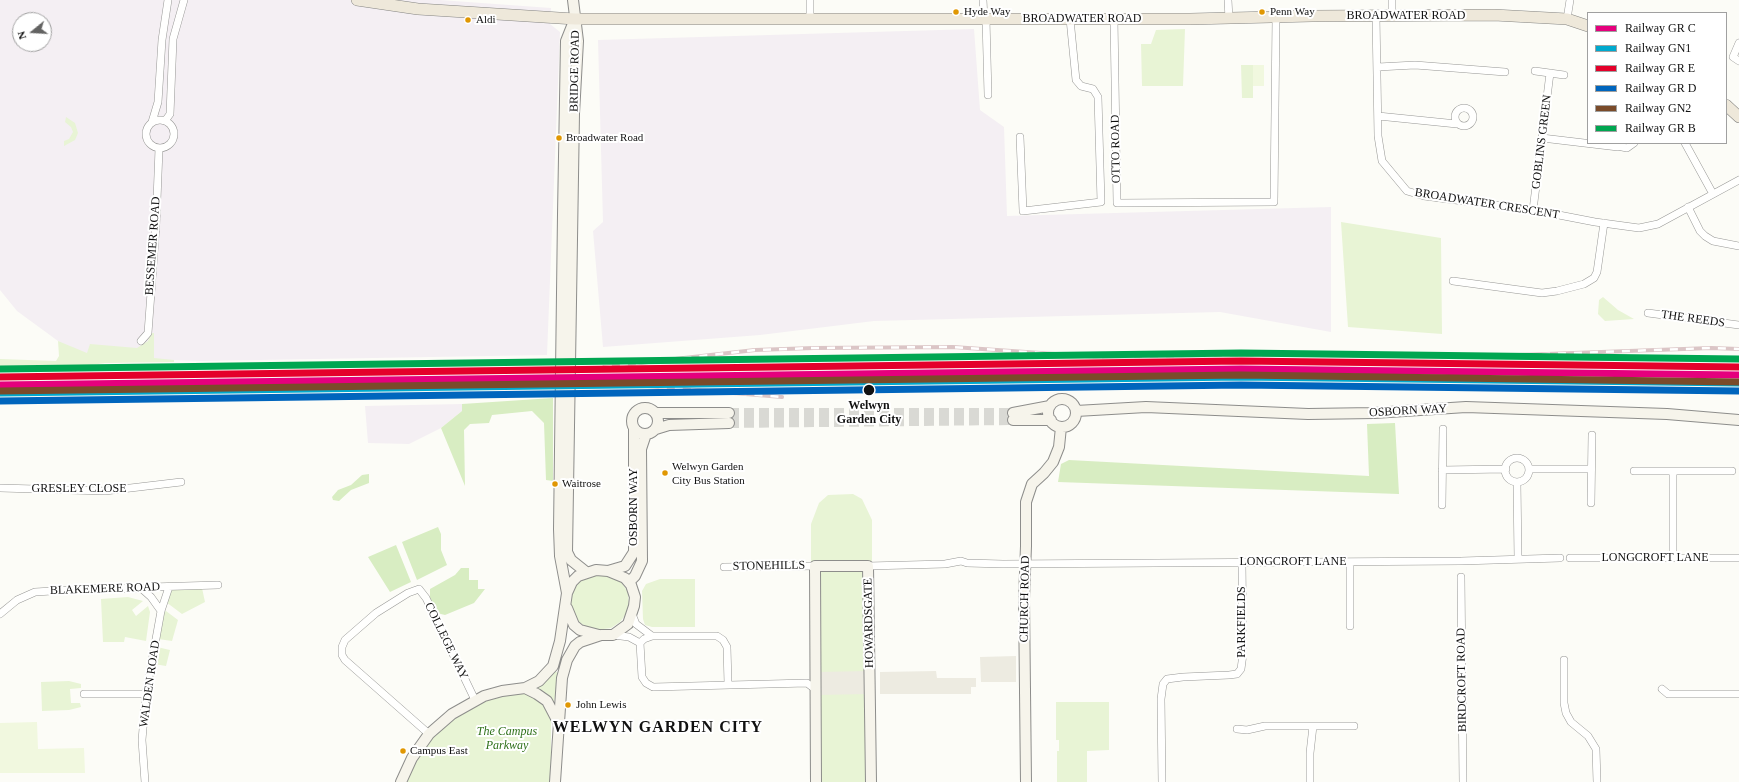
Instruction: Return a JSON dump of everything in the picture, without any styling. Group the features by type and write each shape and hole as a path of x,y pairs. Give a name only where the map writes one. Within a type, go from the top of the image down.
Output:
{"main road":[{"path":"357,0 418,9 575,19"},
{"name":"BROADWATER ROAD","path":"575,19 1229,19 1376,16 1494,16 1568,19 1587,26"},
{"path":"1727,106 1739,117"}],"street":[{"path":"152,122 158,102 162,40 168,0"},
{"path":"165,121 170,114 173,39 184,0"},
{"name":"BRIDGE ROAD","path":"567,593 559,544 574,114 578,41 573,0"},
{"path":"810,0 810,19"},
{"path":"983,0 988,95"},
{"path":"1228,0 1229,19"},
{"path":"1392,0 1392,16"},
{"path":"1568,19 1570,0"},
{"name":"BROADWATER CRESCENT","path":"1376,16 1378,136 1382,161 1406,191 1424,196 1533,210 1639,228 1651,227 1739,180"},
{"name":"OTTO ROAD","path":"1114,19 1117,203 1192,203 1274,202 1276,18"},
{"path":"1020,137 1023,211 1101,202 1098,97 1093,89 1081,86 1076,80 1070,19"},
{"path":"1739,43 1733,57 1739,61"},
{"path":"1378,67 1416,65 1505,72"},
{"path":"1535,71 1564,75"},
{"name":"GOBLINS GREEN","path":"1533,210 1550,73"},
{"path":"1378,116 1457,124"},
{"path":"157,120 165,121 172,127 174,136 170,144 159,149 150,145 145,134 147,127 152,122 157,120"},
{"path":"1542,138 1587,143"},
{"path":"1593,144 1618,147 1619,144 1627,148 1633,144"},
{"path":"1686,144 1713,194"},
{"name":"BESSEMER ROAD","path":"141,341 148,333 156,225 159,149"},
{"path":"1688,207 1700,231 1705,236 1713,241 1739,246"},
{"path":"1453,281 1542,293 1584,284 1594,278 1597,272 1604,223"},
{"name":"THE REEDS","path":"1648,313 1739,326"},
{"path":"1050,406 1048,414 1051,420 1061,427 1072,423 1076,411 1073,403 1065,399 1057,400 1050,406 1013,416 1051,420"},
{"name":"BRIDGE ROAD","path":"565,405 568,552 571,560 586,572"},
{"name":"OSBORN WAY","path":"1076,411 1146,407 1308,414 1366,413 1466,407 1667,414 1739,420"},
{"path":"656,428 658,422 655,414 648,409 638,410 632,418 634,428 637,432 646,434 656,428 670,425 729,423"},
{"path":"655,414 729,412"},
{"name":"CHURCH ROAD","path":"1026,782 1024,598 1025,512 1027,494 1032,484 1053,462 1059,447 1061,427"},
{"name":"OSBORN WAY","path":"608,571 625,566 634,552 634,428"},
{"path":"1442,505 1443,429"},
{"name":"OSBORN WAY","path":"628,582 635,576 642,561 641,449 646,434"},
{"path":"1591,503 1592,435"},
{"path":"1515,458 1523,460 1529,469 1524,479 1517,482 1510,479 1506,469 1508,462 1515,458"},
{"path":"1442,470 1506,469"},
{"path":"1529,469 1591,469"},
{"path":"1634,471 1732,471"},
{"path":"1673,471 1673,558"},
{"name":"GRESLEY CLOSE","path":"0,488 74,492 105,491 181,482"},
{"path":"1517,482 1518,559"},
{"name":"LONGCROFT LANE","path":"868,566 945,564 961,561 967,563 1025,564 1350,562 1560,558"},
{"name":"LONGCROFT LANE","path":"1570,558 1739,558"},
{"name":"PARKFIELDS","path":"1162,782 1161,698 1163,684 1167,679 1182,676 1229,676 1237,674 1241,669 1243,654 1242,562"},
{"path":"1350,562 1350,626"},
{"path":"815,566 816,782"},
{"name":"HOWARDSGATE","path":"815,566 868,566 871,782"},
{"name":"STONEHILLS","path":"724,567 815,566"},
{"path":"401,782 412,758 429,734 452,714 475,700 502,691 525,688 539,681 553,666 566,605 567,593 575,579 586,572 608,571 625,578 635,597 632,614 628,624 613,635"},
{"name":"BIRDCROFT ROAD","path":"1461,578 1463,782"},
{"name":"BLAKEMERE ROAD","path":"0,614 17,600 35,592 103,588 142,590 151,587 218,585"},
{"name":"WALDEN ROAD","path":"145,782 142,740 146,694 161,611 169,587"},
{"name":"COLLEGE WAY","path":"429,734 344,660 342,656 342,647 345,640 376,613 408,593 419,589 426,598 475,700"},
{"path":"142,590 151,597 161,611"},
{"path":"566,605 574,625 580,630 601,635 629,637 640,643"},
{"path":"632,614 636,624 652,636"},
{"path":"555,781 562,678 570,653 580,642 601,635"},
{"path":"728,684 727,647 723,640 717,636 652,636 644,639 640,643 642,677 646,683 652,687 807,683 815,689"},
{"path":"1564,660 1565,709 1571,722 1588,736 1596,749 1597,782"},
{"path":"525,688 547,701 558,722"},
{"path":"1662,689 1668,694 1739,694"},
{"path":"84,694 146,694"},
{"path":"1236,729 1247,730 1265,726 1354,726"},
{"path":"1310,782 1313,726"}],"shaded area":[{"path":"0,0 440,0 551,8 550,24 560,32 547,355 201,361 174,360 109,363 80,354 58,341 17,311 0,290"},
{"path":"974,29 980,110 1004,127 1007,216 1331,207 1331,332 1220,312 874,321 760,335 603,347 593,231 603,222 598,40"},
{"path":"462,404 462,411 441,428 409,444 368,443 365,406"},
{"path":"1016,656 1016,682 981,682 980,657"},
{"path":"868,671 868,694 818,695 818,672"},
{"path":"936,671 937,678 976,678 976,687 971,687 971,694 880,694 880,672"}],"green space":[{"path":"1185,29 1183,86 1142,86 1141,44 1151,44 1156,30"},
{"path":"1241,65 1253,65 1253,98 1242,98"},
{"path":"1253,65 1264,65 1264,86 1253,86"},
{"path":"66,117 75,123 78,133 75,140 64,146 64,141 69,139 73,132 71,127 65,122"},
{"path":"1341,222 1441,238 1442,334 1348,327"},
{"path":"1603,297 1618,310 1634,319 1605,321 1598,314 1599,300"},
{"path":"151,333 154,333 154,358 174,360 174,362 105,363 56,370 0,370 0,359 56,361 59,356 58,341 87,353 90,344 137,348 148,341"},
{"path":"553,398 553,481 546,480 544,423 532,411 492,415 489,423 470,424 464,430 465,486 441,428 462,411 462,404"},
{"path":"1395,423 1399,494 1058,482 1061,464 1069,460 1369,476 1367,424"},
{"path":"369,474 369,483 351,490 339,501 333,500 332,497 338,490 351,485 362,475"},
{"path":"853,494 862,499 872,520 872,561 811,562 811,524 819,503 828,495"},
{"path":"438,527 441,534 441,550 447,565 417,580 402,542"},
{"path":"396,545 411,582 390,592 368,557"},
{"path":"461,568 469,568 469,580 478,580 478,589 485,589 474,603 445,615 437,613 430,598 430,589 455,575"},
{"path":"863,570 866,573 868,782 819,782 819,573 822,571"},
{"path":"594,574 610,575 621,582 628,592 629,606 626,614 620,622 611,628 596,630 587,627 579,622 571,608 571,595 574,584 581,578"},
{"path":"660,579 695,579 695,627 652,627 645,625 643,619 642,591 646,584"},
{"path":"174,588 202,588 205,602 182,614 166,602 170,591"},
{"path":"128,597 143,601 132,610 136,616 148,606 150,612 146,641 125,637 124,642 103,642 101,599"},
{"path":"166,611 178,620 172,641 158,639 163,612"},
{"path":"157,647 170,650 166,666 154,664"},
{"path":"555,671 558,673 554,703 548,695 537,688"},
{"path":"69,681 81,684 81,688 70,689 71,703 80,703 81,707 69,710 42,711 41,682"},
{"name":"The Campus Parkway","path":"525,693 532,695 543,703 551,717 551,782 405,782 419,754 443,726 476,705 491,698 503,695"},
{"path":"1056,702 1109,702 1109,750 1087,751 1087,782 1057,782 1057,751 1059,751 1059,740 1056,740"},
{"path":"37,722 38,749 84,748 85,773 0,773 0,723"}],"tunnel":[{"path":"729,413 1013,413"},
{"path":"729,423 1013,420"}],"railway":[{"path":"604,367 755,350 814,348 953,347 1099,357"},
{"path":"1094,357 1240,355 1519,355 1711,348 1739,349"},
{"path":"611,383 782,397"}],"transit line":[{"path":"0,369 1241,353 1739,359"},
{"path":"0,377 1241,361 1739,367"},
{"path":"0,385 1241,369 1739,375"},
{"path":"0,401 1241,385 1739,391"}],"rail line":[{"name":"GN2","path":"0,391 1241,375 1739,382"},
{"name":"GN1","path":"0,393 1241,377 1739,383"}],"place":[{"name":"Hyde Way","path":"956,12"},
{"name":"Penn Way","path":"1262,12"},
{"name":"Aldi","path":"468,20"},
{"name":"Broadwater Road","path":"559,138"},
{"name":"Welwyn Garden City","path":"869,390"},
{"name":"Welwyn Garden City Bus Station","path":"665,473"},
{"name":"Waitrose","path":"555,484"},
{"name":"John Lewis","path":"568,705"},
{"name":"Campus East","path":"403,751"}],"district":[{"name":"WELWYN GARDEN CITY","path":"658,728"}]}
